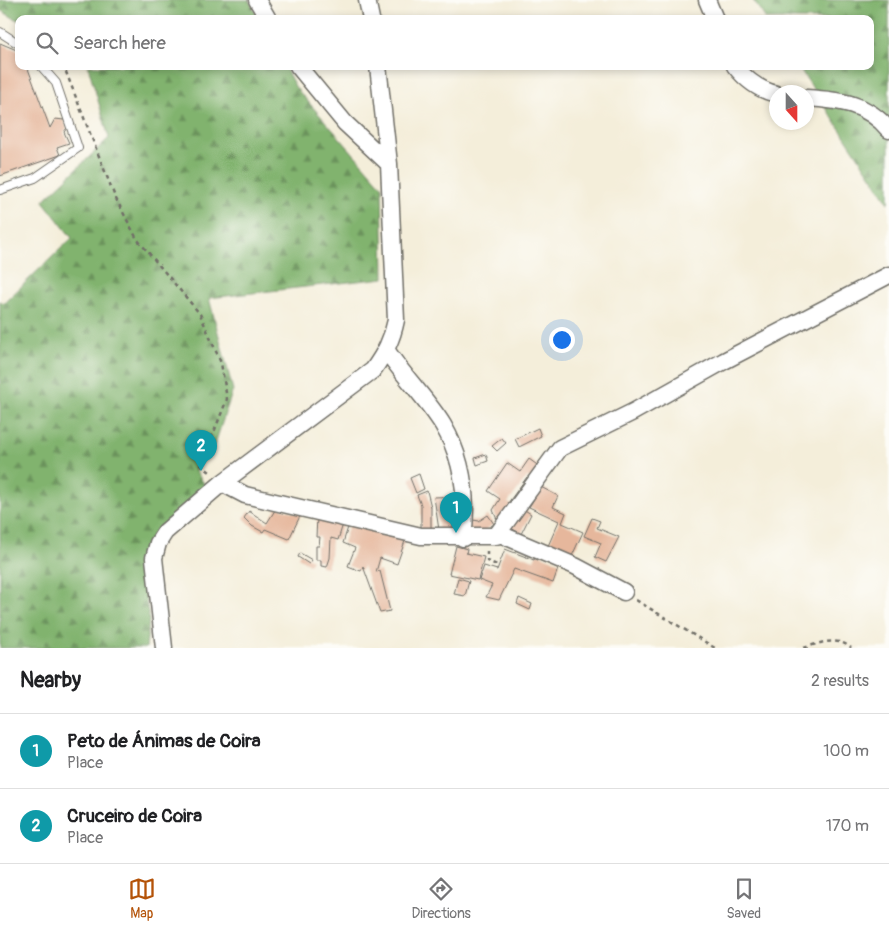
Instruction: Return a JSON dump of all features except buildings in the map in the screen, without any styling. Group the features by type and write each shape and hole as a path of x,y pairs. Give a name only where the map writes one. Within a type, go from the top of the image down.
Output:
{"street":[{"path":"257,0 266,15"},
{"path":"367,0 370,15"},
{"path":"707,0 713,15"},
{"path":"301,70 345,123 389,164"},
{"path":"164,648 162,619 154,576 154,558 158,543 165,532 222,483 373,370 387,351 396,320 389,164 378,70"},
{"path":"739,70 752,84 769,92"},
{"path":"814,99 852,103 868,110 889,130"},
{"path":"494,535 560,448 633,412 724,361 889,275"},
{"path":"387,351 443,425 459,459 464,506 463,538"},
{"path":"222,483 245,495 421,536 463,538 494,535 575,566 624,592"}],"lane":[{"path":"0,32 15,41"},
{"path":"0,190 35,178 78,148 56,83 45,70"}],"path":[{"path":"64,70 115,196 137,238 200,314 221,363 227,399 201,465 222,483"},
{"path":"494,535 487,561 497,566"},
{"path":"624,592 715,648"},
{"path":"804,648 838,641 851,648"}],"green space":[{"path":"0,0 249,0 257,15 15,15 15,19 0,10"},
{"path":"753,0 889,0 889,203 814,90 814,85 811,85 801,70 874,70 874,15 763,15"},
{"path":"89,70 286,70 296,88 382,186 384,278 209,298 233,390 213,450 195,470 207,488 152,535 143,553 143,578 149,620 146,648 0,648 0,301 4,303 72,238 43,201 109,138"}],"place":[{"name":"Cruceiro de Coira","path":"201,471"},
{"name":"Peto de Ánimas de Coira","path":"456,533"}]}
